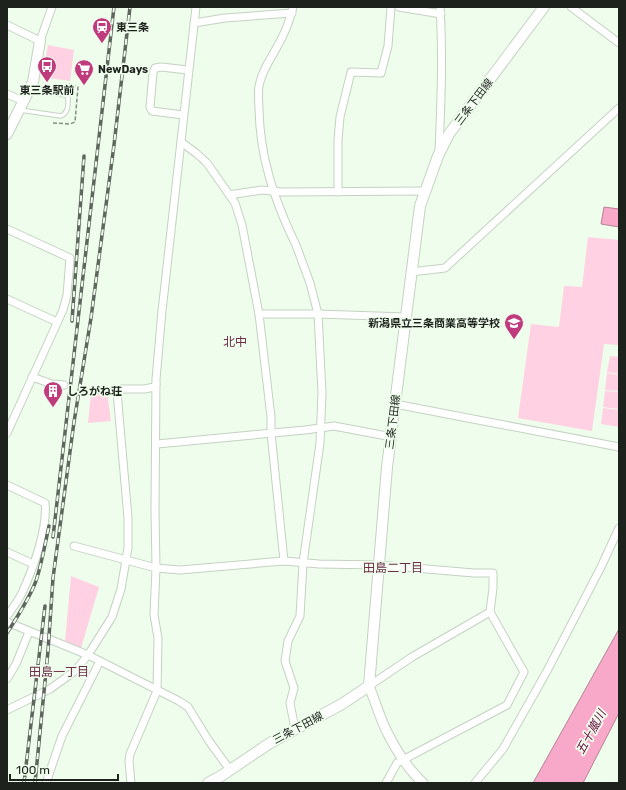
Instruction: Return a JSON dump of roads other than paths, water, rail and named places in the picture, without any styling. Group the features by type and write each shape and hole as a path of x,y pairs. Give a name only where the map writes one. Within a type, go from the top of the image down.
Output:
{"main road":[{"name":"三条下田線","path":"208,783 212,782 270,742 342,704 369,686 387,467 420,206 438,156 450,134 544,7"},
{"path":"7,134 33,82 40,41"}],"street":[{"path":"7,25 40,41 52,7"},
{"path":"131,783 129,762 130,754 157,691 158,638 154,615 156,568 156,384 162,311 196,7"},
{"path":"338,192 338,140 340,117 351,72 381,73 388,46 390,8 383,7"},
{"path":"398,7 441,10 441,103 438,156"},
{"path":"571,7 619,43"},
{"path":"194,23 292,10 278,46 269,60 258,90 259,126 264,159 272,190 279,210 296,245 310,283 318,314 322,393 320,443 303,563 300,616 288,641 285,661 294,688 290,703 295,729"},
{"path":"183,115 152,111 150,107 153,73 156,68 162,67 188,70"},
{"path":"7,94 21,105"},
{"path":"411,272 445,268 619,108"},
{"path":"181,142 207,163 235,203 242,225 259,314 270,410 284,561"},
{"path":"229,195 262,190 338,192 426,191"},
{"path":"7,229 70,258 67,295 57,322 7,433"},
{"path":"7,299 57,322"},
{"path":"259,314 318,314 406,317"},
{"path":"32,377 52,384 64,385"},
{"path":"7,710 37,697 75,671 88,655 112,617 122,589 128,548 128,518 117,392 121,389 145,389 154,387 156,384"},
{"path":"396,404 619,447"},
{"path":"157,444 334,426 392,437"},
{"path":"7,485 45,503 46,511 40,545 33,564 21,594 7,616"},
{"path":"475,783 503,749 567,635 619,528"},
{"path":"74,546 156,568 180,570 284,561 379,565 474,573 493,573 490,612 524,672 507,705 397,763 386,783"},
{"path":"7,552 33,564"},
{"path":"423,783 404,760 387,732 369,686 412,658 490,612"},
{"path":"7,622 88,655 157,691 165,693 188,707 209,741 230,770"},
{"path":"7,679 16,664 29,632"},
{"path":"46,783 62,736 100,661"}],"lane":[{"path":"21,105 61,116 68,110 68,97 65,95 29,90"}],"water":[{"path":"604,207 619,209 619,227 601,224"},
{"name":"五十嵐川","path":"619,629 619,713 583,783 533,783"}],"railway":[{"path":"53,537 114,7"},
{"path":"35,783 48,651 53,578 74,422 91,318 114,145 130,7"},
{"path":"72,321 84,156"},
{"path":"7,633 27,601 36,581 49,526"},
{"path":"24,783 45,606"}],"place":[{"name":"東三条","path":"102,44"},
{"name":"東三条駅前","path":"47,83"},
{"name":"NewDays","path":"84,86"},
{"name":"新潟県立三条商業高等学校","path":"514,340"},
{"name":"しろがね荘","path":"53,408"}],"district":[{"name":"北中","path":"235,342"},
{"name":"田島二丁目","path":"393,568"},
{"name":"田島一丁目","path":"59,672"}]}
